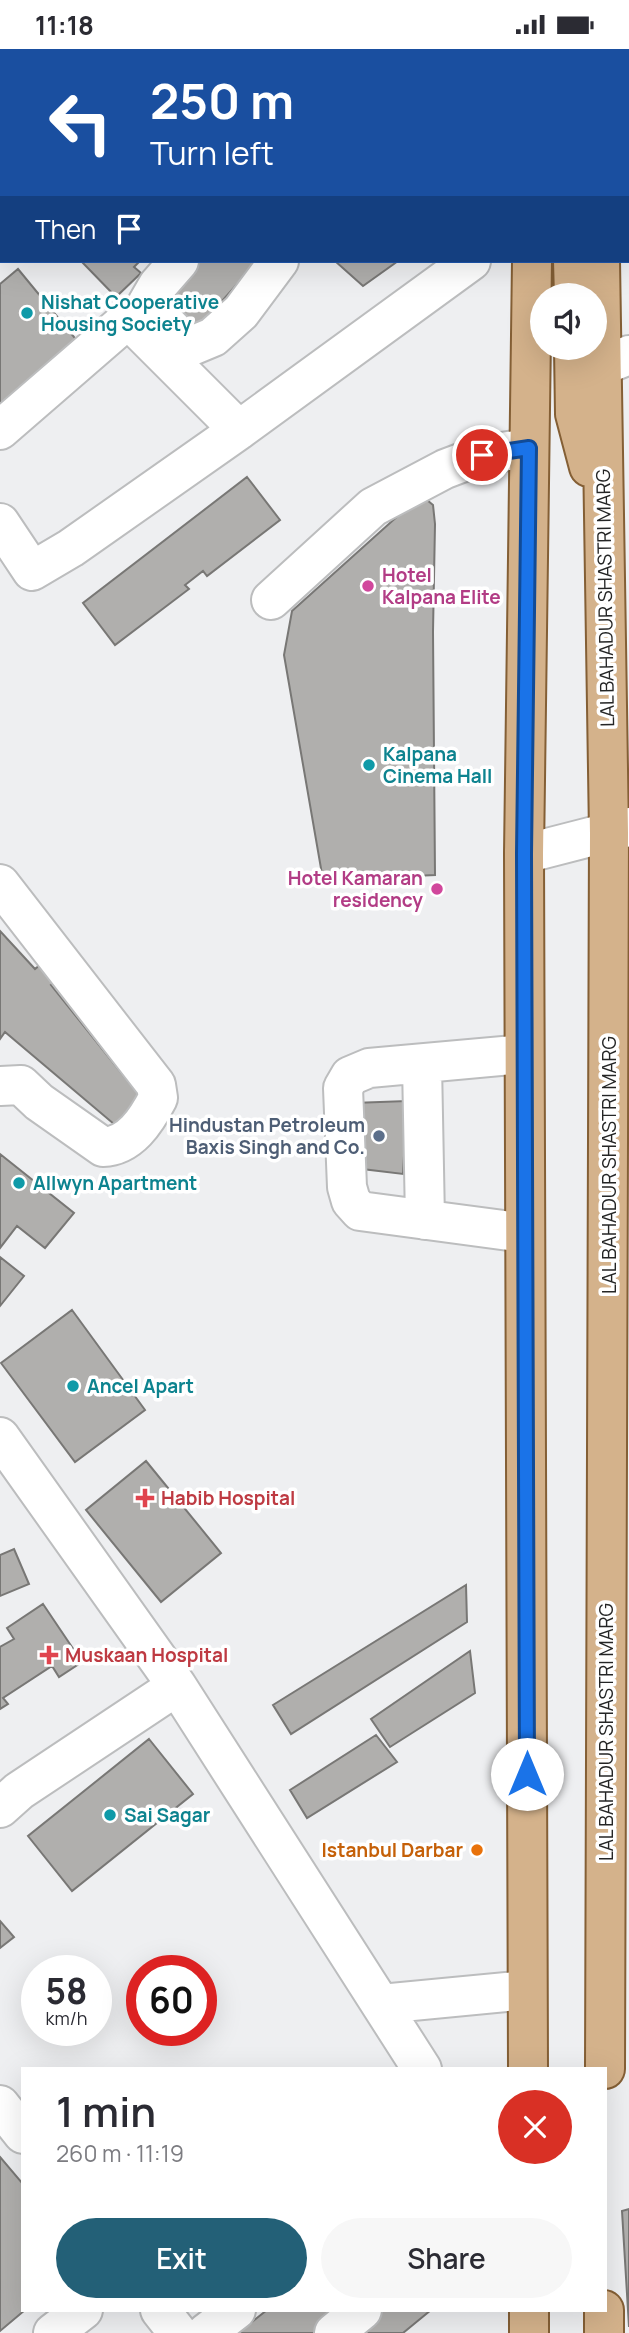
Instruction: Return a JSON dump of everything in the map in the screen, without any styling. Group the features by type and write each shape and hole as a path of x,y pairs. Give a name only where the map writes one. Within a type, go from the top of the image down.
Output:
{"main road":[{"path":"528,2067 524,854 532,263"},
{"path":"573,263 574,283"},
{"name":"LAL BAHADUR SHASTRI MARG","path":"600,263 600,283"},
{"name":"LAL BAHADUR SHASTRI MARG","path":"602,360 604,526 619,830 619,1223 605,2067"},
{"path":"528,2312 529,2333"},
{"path":"604,2312 604,2333"}],"street":[{"path":"177,263 158,285 147,304 189,347 213,337 241,311 277,263"},
{"path":"0,523 32,571 71,548 468,263"},
{"path":"0,430 120,326 135,326 239,429"},
{"path":"271,600 373,507 445,470 482,455 529,448"},
{"path":"524,854 619,830"},
{"path":"0,884 156,1086 158,1098 127,1140 115,1147 103,1147 39,1102 21,1085 0,1086"},
{"path":"524,1054 369,1068 350,1076 343,1088 347,1187 351,1201 360,1211 525,1233"},
{"path":"422,1064 425,1220"},
{"path":"0,1437 177,1686 421,2067"},
{"path":"0,1808 19,1791 177,1686"},
{"path":"381,2004 527,1990"},
{"path":"0,2105 21,2131"},
{"path":"53,2333 80,2312"},
{"path":"162,2312 178,2333"},
{"path":"206,2333 233,2312"},
{"path":"334,2333 360,2312"}],"building":[{"path":"83,263 138,263 134,267 141,273 116,297"},
{"path":"198,263 256,263 195,331 163,307"},
{"path":"337,263 395,263 363,286"},
{"name":"Nishat Cooperative Housing Society","path":"18,269 79,343 0,406 0,284"},
{"path":"247,477 280,520 207,576 203,571 185,585 189,589 115,645 83,603"},
{"name":"Kalpana Cinema Hall","path":"427,500 433,505 435,524 435,875 323,880 284,655 292,611 410,505"},
{"path":"0,931 35,969 47,959 62,978 51,985 148,1106 121,1130 5,1032 0,1039"},
{"name":"Hindustan Petroleum Baxis Singh and Co.","path":"407,1101 403,1174 354,1168 353,1103"},
{"name":"Allwyn Apartment","path":"0,1154 74,1213 45,1248 17,1226 0,1248"},
{"path":"0,1257 24,1276 0,1306"},
{"name":"Ancel Apart","path":"72,1310 145,1410 75,1462 1,1363"},
{"name":"Habib Hospital","path":"146,1461 221,1553 161,1602 86,1510"},
{"path":"14,1549 29,1584 0,1596 0,1555"},
{"path":"466,1585 467,1622 291,1734 273,1705"},
{"path":"43,1604 82,1662 59,1677 52,1666 3,1698 8,1704 0,1709 0,1647 14,1639 7,1628"},
{"path":"470,1651 475,1693 390,1747 371,1719"},
{"path":"376,1735 397,1762 307,1818 290,1790"},
{"name":"Sai Sagar","path":"149,1739 193,1794 72,1891 28,1836"},
{"path":"0,1921 14,1937 0,1948"},
{"path":"0,2157 21,2182 23,2312 0,2331"},
{"path":"629,2209 629,2327 622,2211"},
{"path":"264,2312 349,2312 323,2333 238,2333"},
{"path":"375,2312 429,2312 403,2333 356,2333"}],"place":[{"name":"Nishat Cooperative Housing Society","path":"27,313"},
{"name":"Hotel Kalpana Elite","path":"368,586"},
{"name":"Kalpana Cinema Hall","path":"369,765"},
{"name":"Hotel Kamaran residency","path":"437,889"},
{"name":"Hindustan Petroleum Baxis Singh and Co.","path":"379,1136"},
{"name":"Allwyn Apartment","path":"19,1183"},
{"name":"Ancel Apart","path":"73,1386"},
{"name":"Habib Hospital","path":"145,1498"},
{"name":"Muskaan Hospital","path":"49,1655"},
{"name":"Sai Sagar","path":"110,1815"},
{"name":"Istanbul Darbar","path":"477,1850"}],"route":[{"path":"482,455 529,448 524,854 527,1774"}]}
